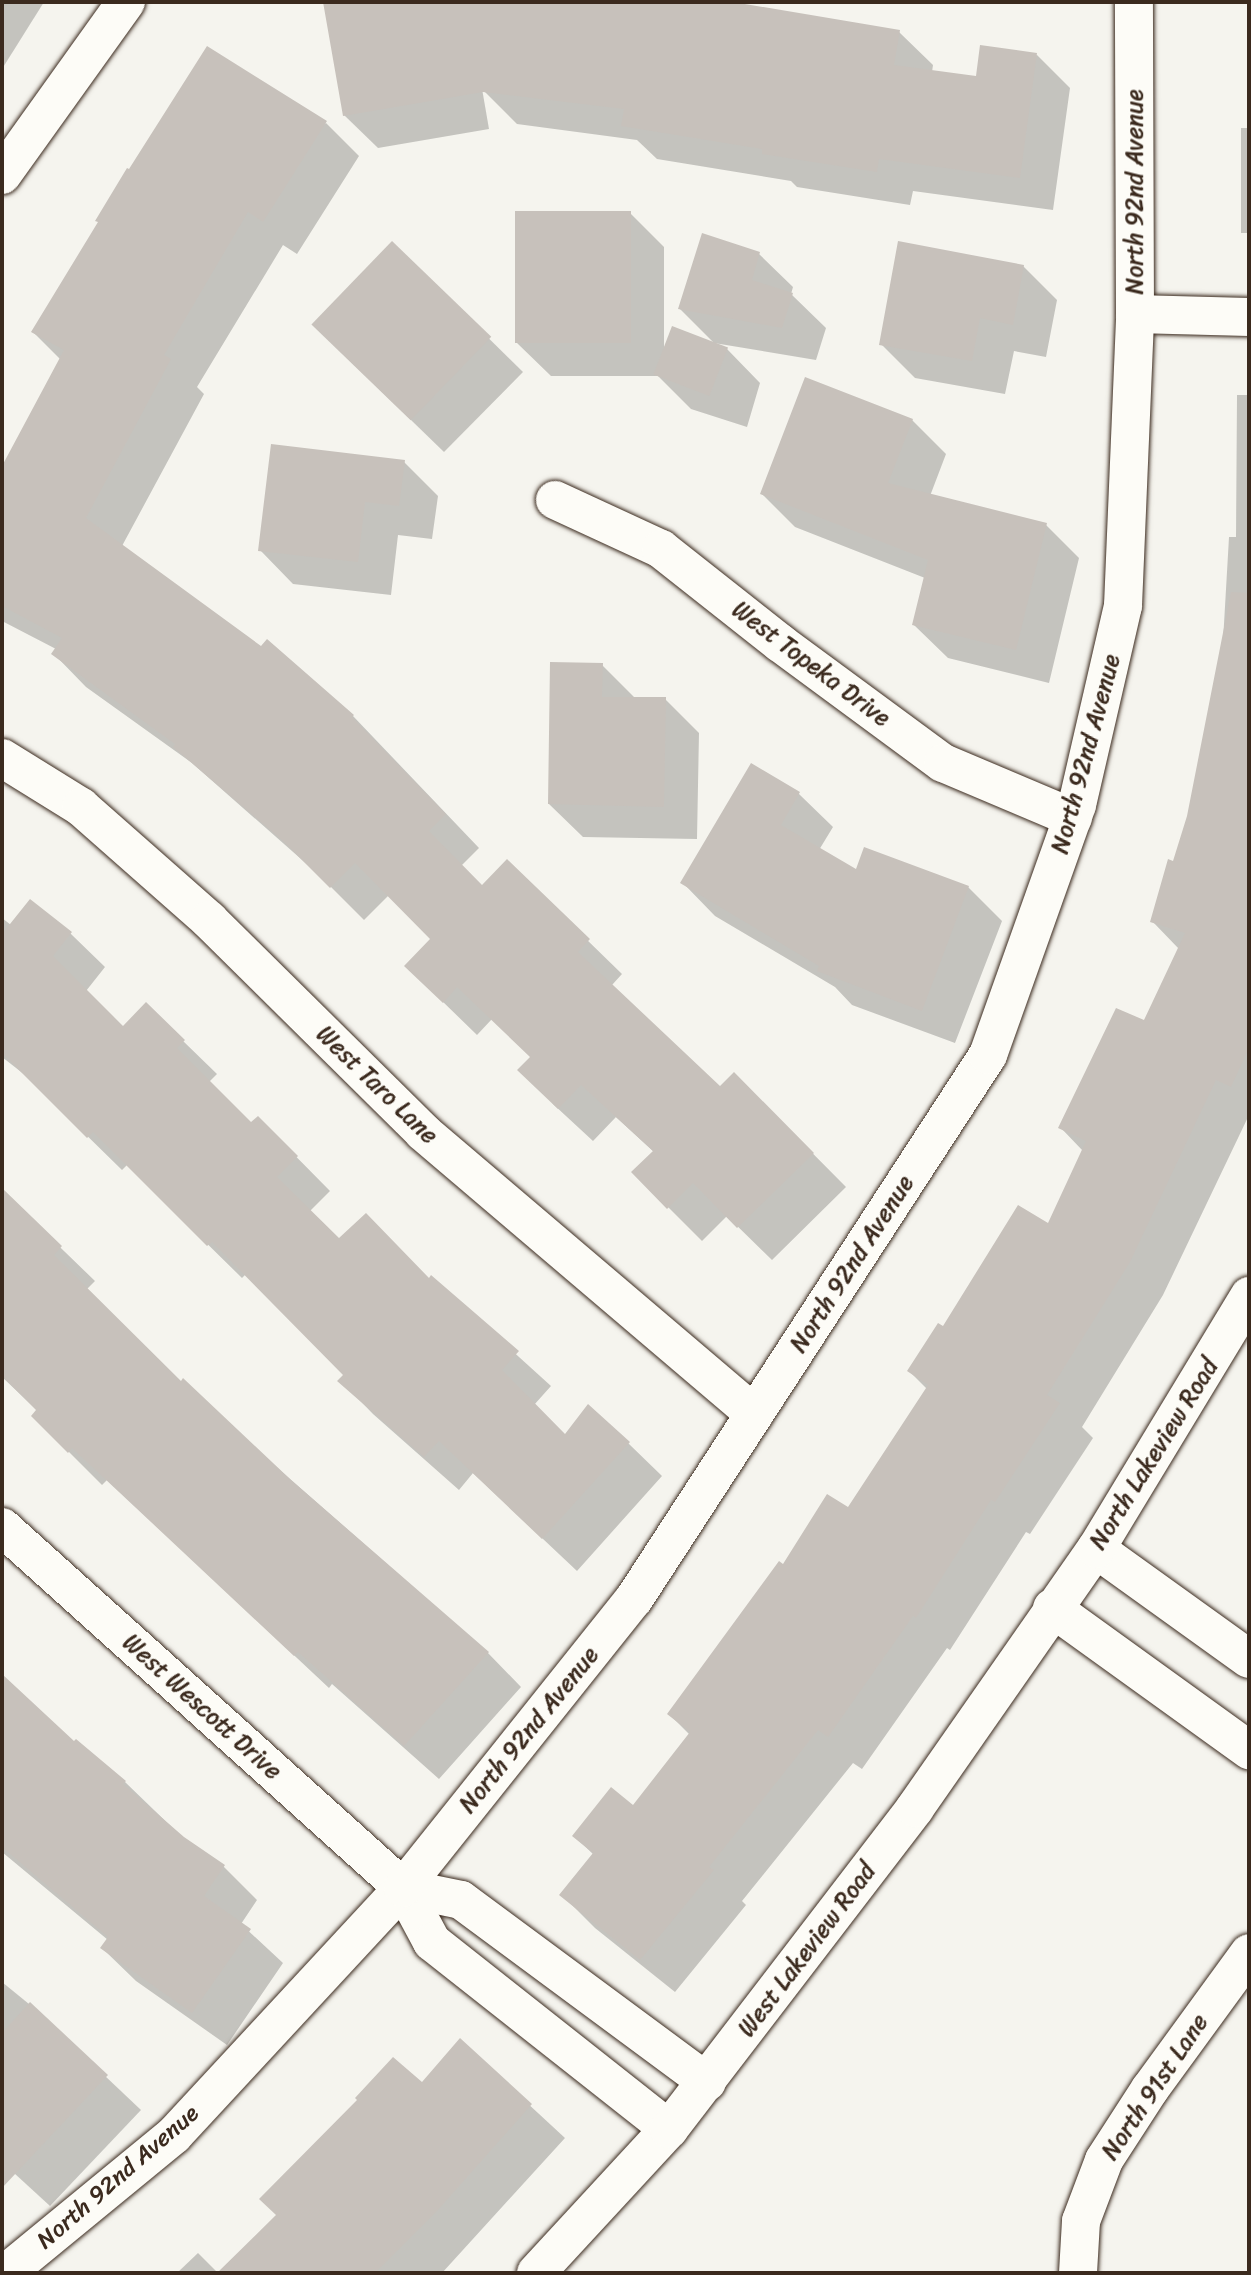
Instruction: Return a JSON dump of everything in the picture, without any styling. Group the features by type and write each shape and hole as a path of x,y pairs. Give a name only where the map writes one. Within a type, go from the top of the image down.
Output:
{"street":[{"path":"2,175 126,2"},
{"name":"North 92nd Avenue","path":"6,2273 174,2135 403,1888 634,1599 988,1055 1073,818 1123,606 1135,314 1134,2"},
{"path":"1135,314 1249,317"},
{"name":"West Topeka Drive","path":"555,500 660,549 780,643 943,763 1073,818"},
{"name":"West Taro Lane","path":"2,758 81,807 209,920 423,1132 754,1414"},
{"name":"North Lakeview Road","path":"1052,1608 1096,1549 1249,1296"},
{"name":"West Wescott Drive","path":"2,1527 403,1888 432,1942 669,2129"},
{"path":"1096,1549 1249,1659"},
{"path":"1052,1608 1249,1750"},
{"name":"West Lakeview Road","path":"536,2273 669,2129 707,2082 915,1808 1052,1608"},
{"path":"403,1888 461,1900 707,2082"},
{"name":"North 91st Lane","path":"1078,2273 1081,2221 1104,2160 1150,2090 1249,1953"}],"building":[{"path":"323,2 733,2 900,30 894,65 976,76 980,45 1037,53 1020,178 879,159 877,172 762,154 762,149 621,126 624,109 483,92 343,116"},
{"path":"207,46 327,121 263,222 248,212 164,355 171,359 86,518 261,646 267,639 354,715 352,717 446,814 429,831 482,885 507,859 590,939 578,952 720,1086 734,1072 814,1153 737,1228 693,1183 667,1209 631,1172 653,1151 581,1085 558,1109 517,1070 530,1057 457,987 443,1003 404,966 430,939 355,863 330,888 283,841 173,747 175,744 51,654 62,638 2,606 2,466 64,350 31,332 98,222 95,221 127,168 129,169"},
{"path":"515,211 631,211 631,343 515,343"},
{"path":"702,233 760,252 752,280 793,293 782,328 678,309"},
{"path":"392,241 491,337 411,420 311,324"},
{"path":"898,241 1024,265 1013,325 980,318 972,361 879,345"},
{"path":"672,326 728,348 709,396 653,375"},
{"path":"805,377 913,419 888,483 1047,523 1016,650 912,625 928,560 760,494"},
{"path":"271,444 405,460 399,506 365,502 358,562 258,551"},
{"path":"1231,592 1249,593 1249,1048 1231,1087 1216,1080 1130,1262 1047,1395 1060,1403 995,1502 991,1500 916,1618 913,1616 828,1737 818,1730 709,1867 714,1870 640,1960 559,1895 593,1853 572,1836 611,1787 633,1805 690,1732 667,1714 779,1561 783,1564 827,1494 848,1507 928,1385 907,1371 938,1323 943,1326 1018,1205 1048,1223 1086,1141 1058,1128 1116,1008 1144,1020 1185,933 1150,922 1168,859 1173,861 1187,816"},
{"path":"550,662 603,663 602,697 666,697 664,807 548,804"},
{"path":"751,763 800,792 781,825 856,869 864,847 969,886 922,1011 817,971 819,966 680,883"},
{"path":"30,899 72,932 53,956 123,1026 146,1002 185,1040 177,1048 251,1122 258,1116 298,1156 277,1177 339,1238 366,1213 429,1278 431,1275 519,1351 502,1370 565,1434 588,1404 630,1442 542,1539 439,1441 424,1457 337,1381 343,1375 212,1242 207,1246 93,1132 87,1138 2,1053 2,934"},
{"path":"2,1188 62,1246 54,1255 181,1381 183,1378 291,1480 489,1652 404,1746 298,1652 294,1656 72,1448 68,1453 31,1416 36,1410 2,1376"},
{"path":"2,1674 74,1741 76,1739 126,1781 123,1784 184,1837 225,1865 204,1896 251,1929 192,2013 100,1948 108,1937 2,1847"},
{"path":"30,2002 108,2075 2,2188 2,2033"},
{"path":"460,2038 532,2104 437,2211 375,2273 217,2273 276,2215 259,2199 357,2100 355,2098 393,2057 422,2082"}]}
